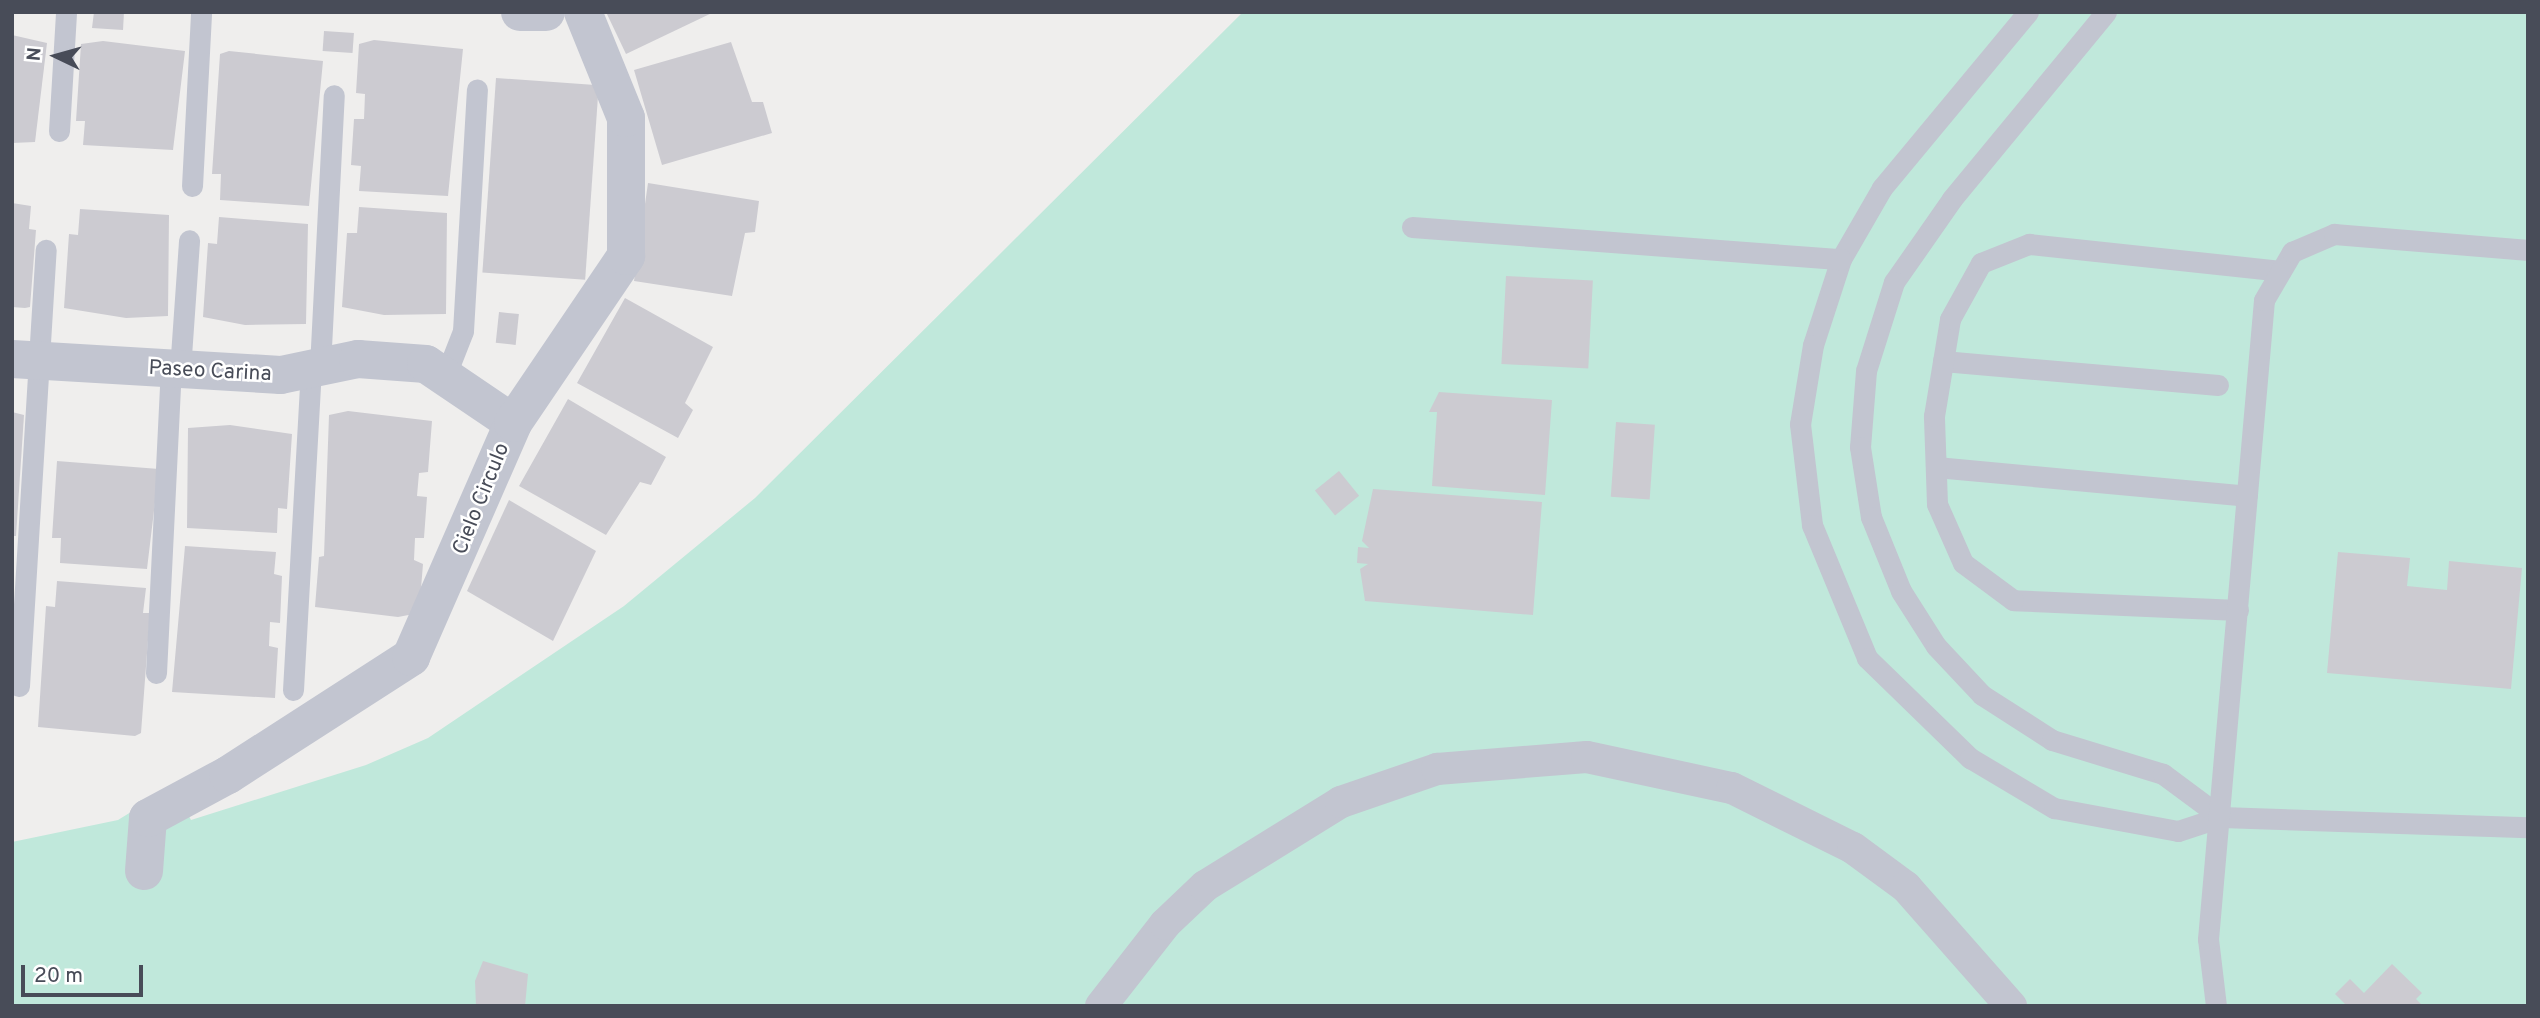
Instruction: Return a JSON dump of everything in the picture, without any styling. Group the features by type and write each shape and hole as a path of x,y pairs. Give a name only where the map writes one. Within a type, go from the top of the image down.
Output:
{"street":[{"path":"520,12 545,12"},
{"name":"Cielo Circulo","path":"144,871 148,818 228,775 411,657 513,423 626,256 626,118 583,12"},
{"name":"Paseo Carina","path":"26,360 281,376 358,359 426,364 513,423"},
{"path":"1101,1006 1165,924 1205,886 1341,802 1437,769 1587,757 1732,788 1842,841 1906,887 2011,1006"}],"lane":[{"path":"60,131 66,12"},
{"path":"192,186 201,12"},
{"path":"2028,12 1882,188 1842,259 1813,345 1800,424 1812,525 1867,658 1970,758 2054,808 2178,831 2221,817 2528,827"},
{"path":"2106,12 1952,199 1894,282 1866,371 1860,447 1871,517 1901,591 1936,646 1982,695 2052,740 2163,774 2221,817"},
{"path":"445,377 463,331 477,89"},
{"path":"293,690 334,96"},
{"path":"1412,227 1842,259"},
{"path":"2216,1006 2208,940 2221,817 2264,300 2292,253 2334,234 2528,250"},
{"path":"156,673 175,370 189,240"},
{"path":"2238,610 2013,600 1963,563 1937,504 1934,416 1950,319 1981,263 2029,244 2281,271"},
{"path":"19,686 26,360 46,250"},
{"path":"1943,361 2218,385"},
{"path":"1936,467 2247,496"}],"green space":[{"path":"1243,12 2528,12 2528,1006 12,1006 12,842 118,820 173,786 191,820 366,765 428,738 624,606 755,498"}],"building":[{"path":"94,12 124,12 123,30 92,28"},
{"path":"606,12 714,12 626,54"},
{"path":"324,31 354,33 353,53 323,51"},
{"path":"12,35 47,43 35,142 12,143"},
{"path":"374,40 463,49 448,196 359,191 361,166 351,165 354,119 364,119 365,94 356,93 359,44"},
{"path":"103,41 185,51 173,150 83,145 85,121 76,121 81,44"},
{"path":"731,42 752,102 763,102 772,133 662,165 634,70"},
{"path":"229,51 323,61 309,206 220,200 221,174 212,174 220,54"},
{"path":"496,78 599,85 585,280 482,273"},
{"path":"648,183 759,201 755,232 745,233 732,296 634,281"},
{"path":"12,203 31,206 29,229 36,230 30,307 25,308 12,307"},
{"path":"359,207 447,213 446,314 384,315 342,307 347,233 357,233"},
{"path":"80,209 169,215 168,316 126,318 64,308 69,234 78,235"},
{"path":"219,217 308,224 306,324 245,325 203,317 208,243 217,244"},
{"path":"1506,276 1593,281 1588,368 1501,364"},
{"path":"625,298 713,347 685,403 693,410 678,438 577,383"},
{"path":"499,312 519,314 516,345 496,343"},
{"path":"1439,392 1552,400 1545,495 1432,486 1437,412 1429,412"},
{"path":"568,399 666,457 651,485 640,482 606,535 519,486"},
{"path":"348,411 432,421 428,472 419,473 417,496 427,497 424,538 415,538 414,560 423,564 419,613 398,617 315,607 319,557 324,556 329,415"},
{"path":"12,412 24,415 16,536 12,536"},
{"path":"1616,422 1655,425 1650,500 1611,497"},
{"path":"230,425 292,434 287,509 278,508 277,533 187,528 188,428"},
{"path":"57,461 159,469 147,569 60,563 61,538 52,538"},
{"path":"1339,471 1359,496 1335,515 1315,491"},
{"path":"1373,489 1542,502 1533,615 1365,601 1360,569 1368,564 1357,563 1358,547 1369,548 1362,541"},
{"path":"509,500 596,551 553,641 467,591"},
{"path":"185,546 276,552 274,574 282,576 280,623 270,622 269,646 278,648 275,698 172,692"},
{"path":"2338,552 2410,558 2407,586 2447,590 2449,561 2522,568 2511,689 2327,673"},
{"path":"57,581 146,588 143,613 150,613 141,733 135,736 38,727 46,606 55,607"},
{"path":"483,961 528,974 525,1006 476,1006 475,981"},
{"path":"2392,964 2422,993 2416,999 2423,1006 2347,1006 2335,994 2350,979 2364,993"}]}
